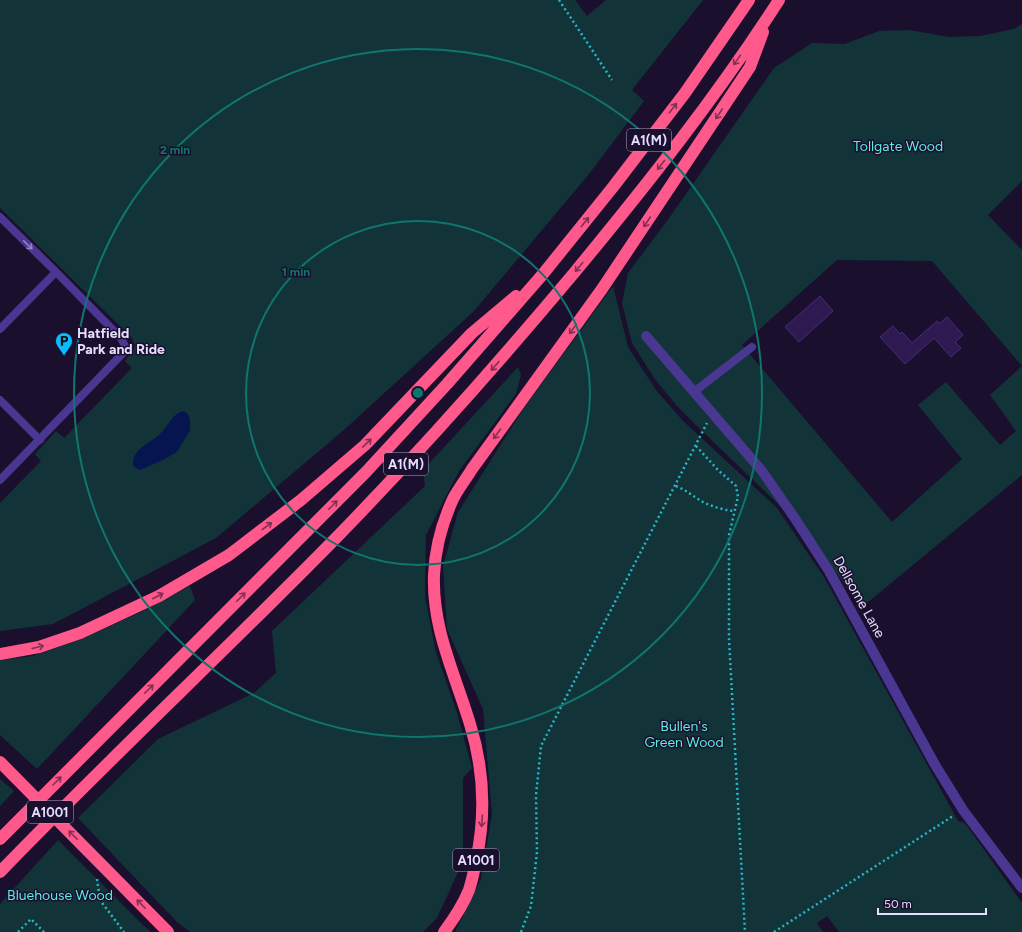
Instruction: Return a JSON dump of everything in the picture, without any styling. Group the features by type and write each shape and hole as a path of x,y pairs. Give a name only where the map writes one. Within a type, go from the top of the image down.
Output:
{"highway":[{"name":"A1(M)","path":"0,839 366,472 447,384 543,274 613,188 685,93 749,0"},
{"name":"A1(M)","path":"0,872 328,545 431,438 523,334 616,223 688,129 779,0"},
{"name":"A1(M)","path":"482,782 478,755 470,724 448,661 437,622 434,575 436,551 444,523 454,499 472,469 602,289 750,67 768,17"},
{"name":"A1(M)","path":"0,654 39,647 80,633 159,596 229,555 301,500 365,445 472,333 543,274"},
{"name":"A1001","path":"0,762 168,932"},
{"name":"A1001","path":"444,932 453,921 469,891 480,843 482,782"}],"street":[{"name":"Dellsome Lane","path":"646,336 695,391 762,471 829,571 934,763 963,810 1022,888"}],"lane":[{"path":"0,218 121,338 125,346 125,351 122,355 0,480"},
{"path":"0,329 56,272"},
{"path":"695,391 752,347"},
{"path":"0,400 40,440"}],"path":[{"path":"559,0 612,80"},
{"path":"520,932 531,906 537,852 536,795 541,746 713,412"},
{"path":"696,446 718,470 736,486 738,497 729,535 729,639 745,932"},
{"path":"676,486 684,489 704,502 722,510 734,511"},
{"path":"774,932 963,810"},
{"path":"97,878 100,900 124,932"},
{"path":"18,932 31,919 44,932"}],"green space":[{"path":"0,0 575,0 587,16 606,0 703,0 632,90 644,101 589,174 474,311 345,429 216,538 53,624 0,631 0,503 41,461 35,454 56,431 64,438 132,368 125,361 133,351 135,345 132,338 0,208"},
{"name":"Tollgate Wood","path":"1022,24 1022,181 988,215 1022,250 1022,366 1022,475 862,607 800,525 677,406 654,378 632,343 622,303 628,273 667,221 774,68 812,43 845,44 879,31 909,30 949,37 980,36 1014,29","holes":["837,260 932,261 1022,366 990,395 1016,431 1000,445 946,382 918,405 962,459 892,522 742,345"]},
{"name":"Bullen's Green Wood","path":"613,286 628,347 656,390 683,421 777,508 824,577 958,821 965,823 1022,903 1022,932 839,932 827,916 817,923 823,932 455,932 481,879 492,814 483,709 447,629 443,566 458,512 524,408"},
{"path":"518,367 521,375 516,394 459,471 426,535 425,597 436,652 457,713 472,768 463,778 463,861 437,918 423,932 190,932 177,922 78,818 158,739 254,693 276,673 272,631 425,486 423,470"},
{"path":"190,586 195,600 37,769 0,735 0,660 33,656 82,639 141,612"},
{"path":"0,779 14,791 0,806"},
{"name":"Bluehouse Wood","path":"58,840 151,932 0,932 0,904"}],"shaded area":[{"path":"183,411 187,413 190,419 190,430 177,452 140,470 134,467 133,460 135,455 161,433 179,412"}],"building":[{"path":"820,296 833,311 799,342 785,327"},
{"path":"947,317 963,335 955,342 961,348 951,357 934,338 905,364 880,337 893,326 900,334 902,332 912,343 937,321 939,324"}],"place":[{"name":"Hatfield Park and Ride","path":"64,356"}]}
